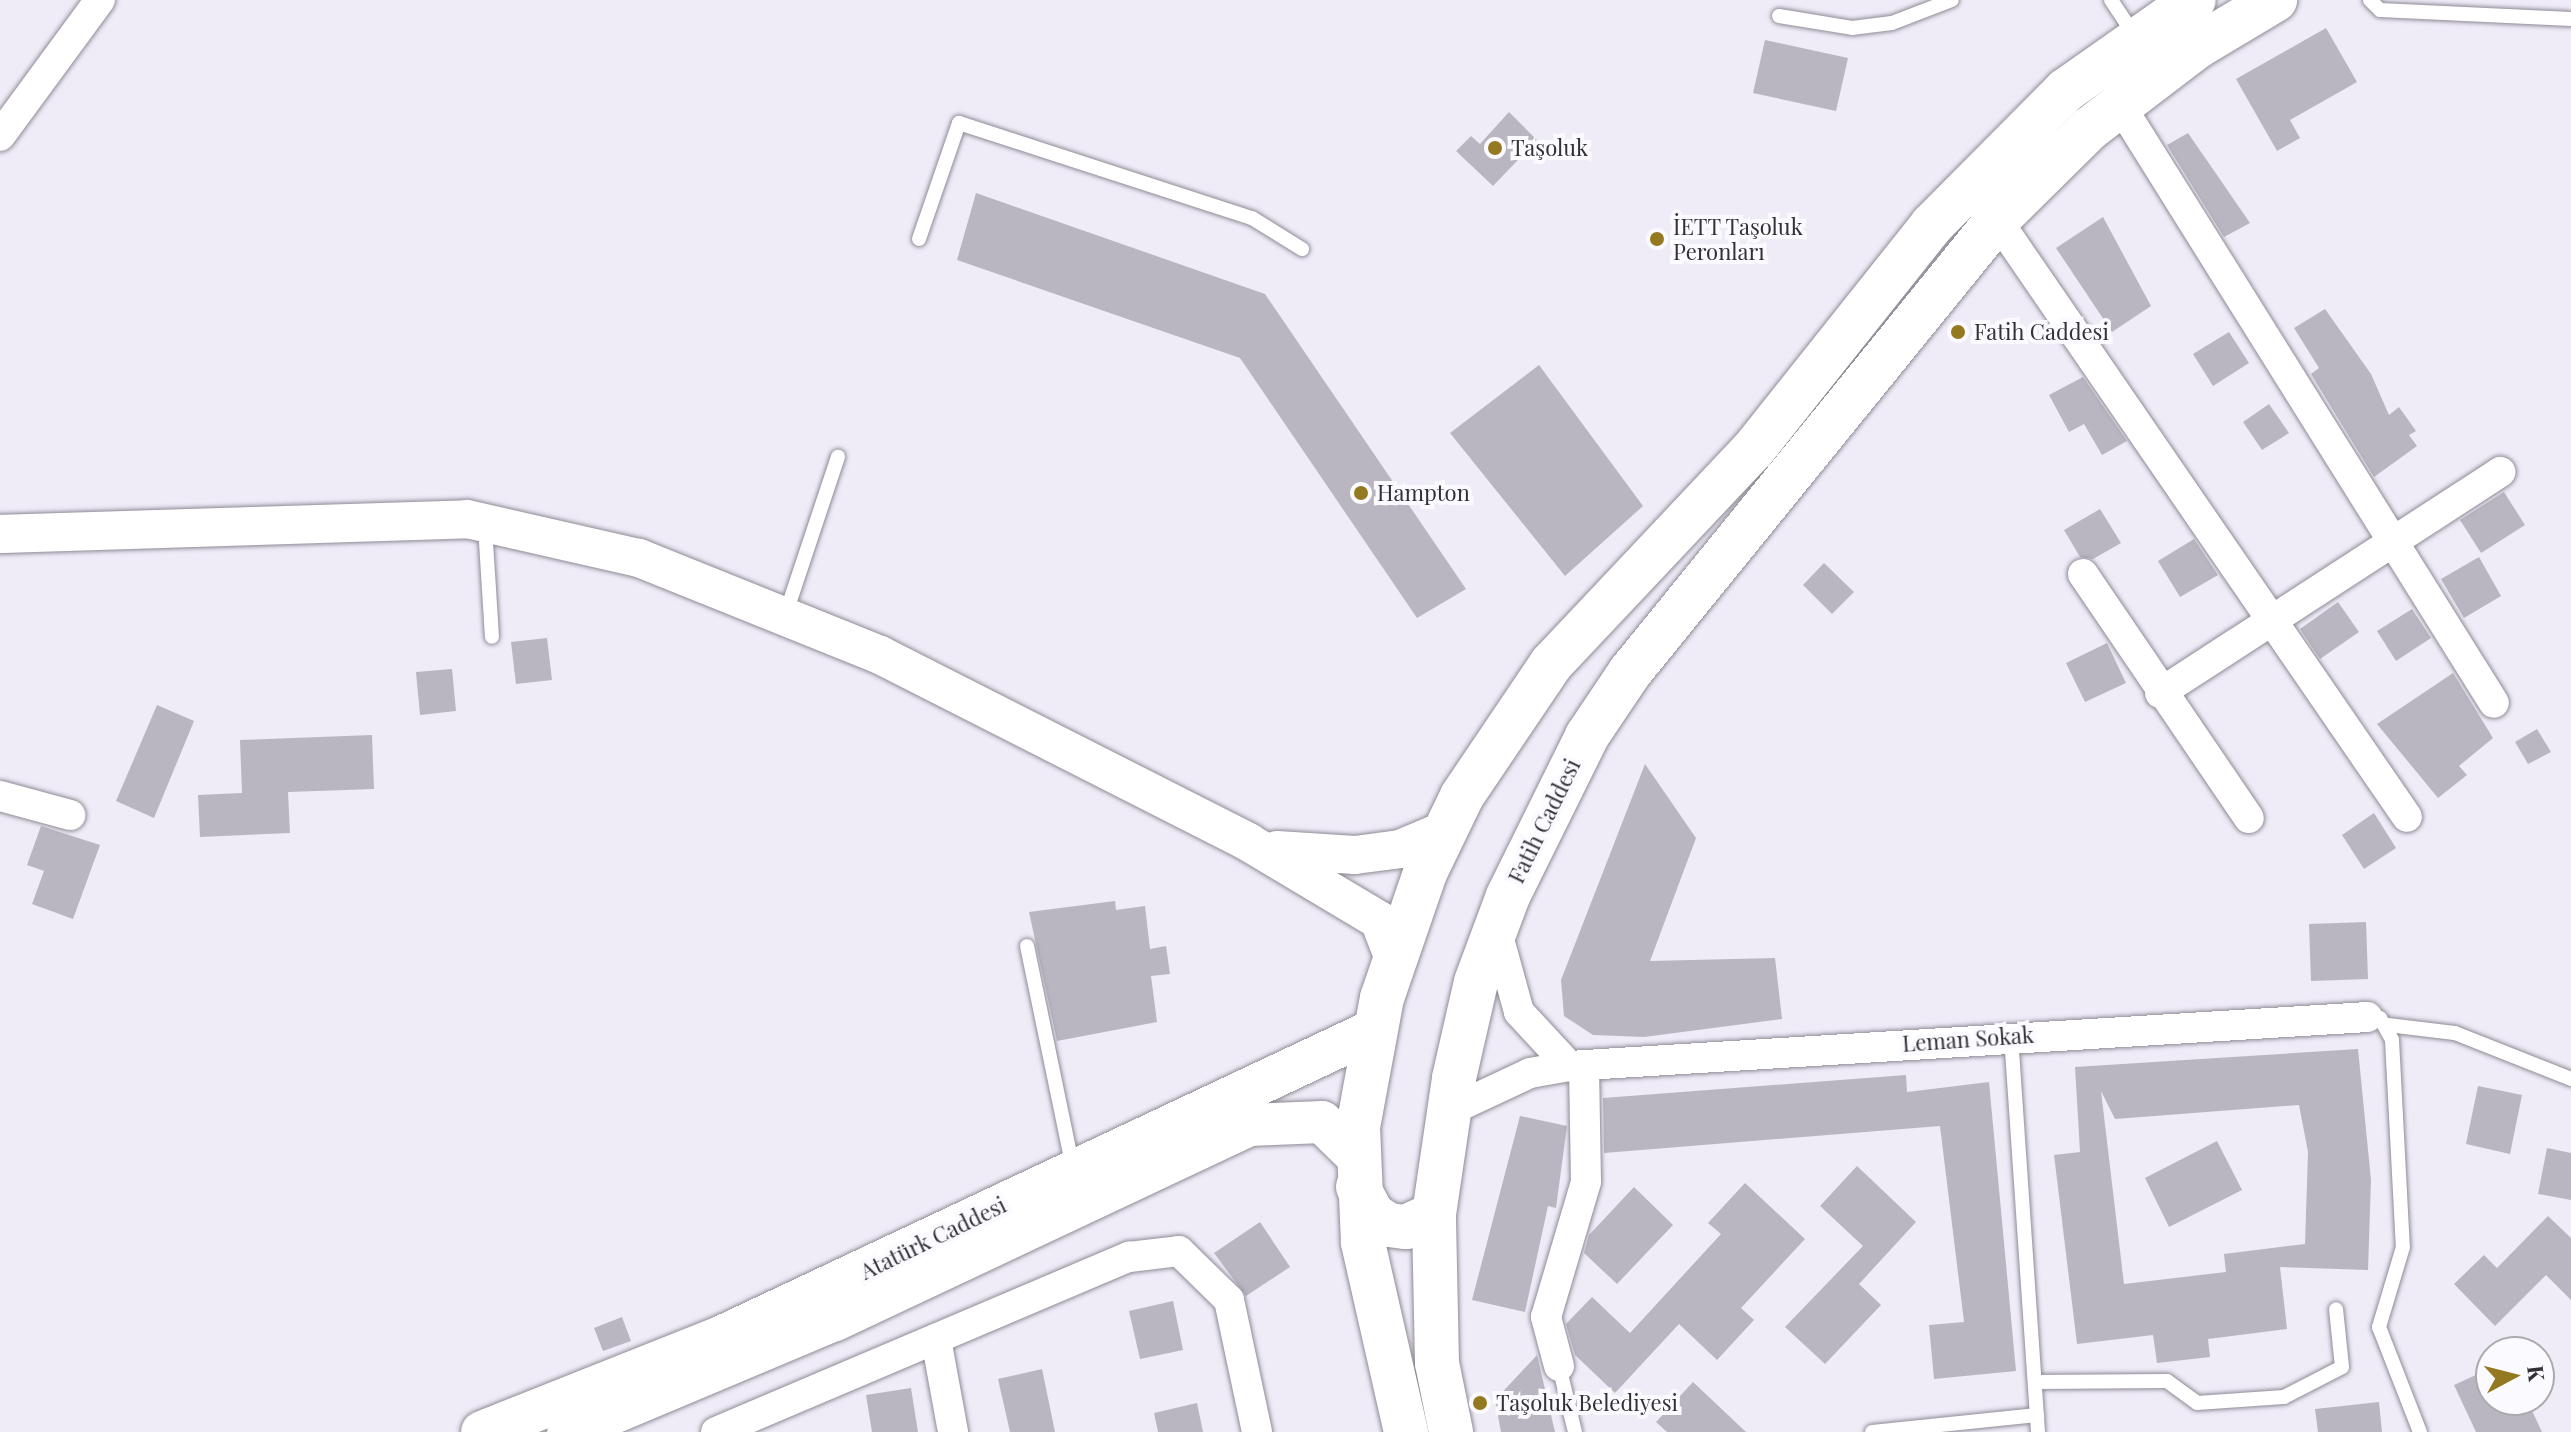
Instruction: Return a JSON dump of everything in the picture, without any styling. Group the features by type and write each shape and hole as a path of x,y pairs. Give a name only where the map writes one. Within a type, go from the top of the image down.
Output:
{"main road":[{"path":"1406,1432 1358,1172 1376,1029 1394,959 1445,830 1551,664 1796,396 1932,225 2066,90 2194,0"},
{"name":"Fatih Caddesi","path":"1451,1432 1437,1363 1434,1214 1449,1111 1476,982 1546,808 1587,736 1630,672 1997,220 2120,105 2275,0"},
{"path":"1551,664 1590,712 1587,736"},
{"name":"Atatürk Caddesi","path":"482,1432 721,1337 1376,1029"},
{"name":"Atatürk Caddesi","path":"568,1432 821,1326 1249,1125 1322,1122 1358,1172"},
{"path":"1358,1172 1373,1215 1389,1225 1406,1227 1434,1214"}],"street":[{"path":"0,136 86,7"},
{"path":"2120,105 2494,703"},
{"path":"1997,220 2407,817"},
{"path":"2160,693 2272,623 2392,539 2500,472"},
{"path":"0,534 485,523 639,558 880,655 1248,842 1379,920 1394,959"},
{"path":"2083,574 2160,693 2249,818"},
{"path":"0,796 70,815"},
{"path":"1248,842 1326,857 1400,849 1445,830"},
{"path":"1496,928 1519,1012 1576,1066 1586,1182 1546,1317 1559,1366"},
{"name":"Leman Sokak","path":"1449,1111 1530,1073 1576,1066 2011,1036 2377,1021"},
{"path":"716,1432 1129,1257 1179,1251 1229,1300 1257,1432"},
{"path":"936,1339 953,1432"}],"lane":[{"path":"1779,16 1852,28 1892,23 1952,0"},
{"path":"2111,0 2138,40"},
{"path":"2370,0 2380,10 2571,19"},
{"path":"919,239 959,123 1252,218 1302,249"},
{"path":"785,617 838,457"},
{"path":"485,523 492,637"},
{"path":"1027,946 1073,1170"},
{"path":"2420,1432 2379,1327 2403,1247 2377,1021 2455,1033 2571,1079"},
{"path":"2011,1036 2038,1432"},
{"path":"2035,1382 2167,1381 2197,1403 2284,1397 2342,1367 2336,1309"},
{"path":"1559,1366 1575,1432"},
{"path":"1872,1432 2037,1415"}],"building":[{"path":"2326,28 2357,82 2290,120 2300,138 2277,151 2236,79"},
{"path":"1765,40 1848,58 1836,111 1753,93"},
{"name":"Taşoluk","path":"1509,112 1537,140 1493,186 1456,151 1471,136 1480,144"},
{"path":"2188,133 2250,223 2224,237 2167,145"},
{"path":"976,193 1265,294 1466,589 1417,618 1240,358 957,260"},
{"path":"2103,217 2151,306 2112,332 2056,248"},
{"path":"2325,309 2371,374 2389,415 2399,407 2416,431 2409,435 2417,446 2374,477 2311,374 2319,368 2294,328"},
{"path":"2229,332 2249,363 2213,386 2193,354"},
{"path":"1539,365 1643,506 1565,576 1450,433"},
{"path":"2083,377 2127,441 2102,455 2084,424 2069,432 2049,395"},
{"path":"2269,404 2289,433 2262,450 2243,422"},
{"path":"2504,492 2525,525 2481,553 2460,520"},
{"path":"2100,509 2121,543 2093,559 2080,557 2064,530"},
{"path":"2194,539 2218,575 2180,597 2158,561"},
{"path":"2479,557 2501,596 2464,618 2441,579"},
{"path":"1824,563 1854,592 1832,614 1803,585"},
{"path":"2338,602 2359,632 2320,659 2300,629"},
{"path":"2412,609 2431,638 2396,661 2377,631"},
{"path":"547,638 552,680 516,684 511,642"},
{"path":"2107,643 2126,683 2085,702 2066,663"},
{"path":"452,669 456,711 420,715 416,672"},
{"path":"2453,673 2493,738 2459,766 2467,775 2438,798 2377,724"},
{"path":"157,705 194,721 154,818 116,801"},
{"path":"2537,729 2551,752 2528,764 2515,742"},
{"path":"372,735 374,789 288,792 290,833 200,837 198,795 242,793 240,740"},
{"path":"1645,764 1696,838 1650,961 1775,958 1782,1019 1644,1037 1593,1035 1564,1016 1561,980"},
{"path":"2374,813 2396,848 2364,869 2342,835"},
{"path":"41,826 100,845 73,919 32,904 44,871 27,865"},
{"path":"1115,901 1116,910 1145,906 1150,949 1166,946 1170,974 1151,976 1157,1022 1057,1041 1029,912"},
{"path":"2366,922 2368,979 2311,981 2309,924"},
{"path":"2358,1049 2371,1180 2368,1270 2280,1267 2287,1329 2208,1339 2210,1357 2157,1363 2153,1335 2077,1344 2054,1155 2080,1152 2075,1067","holes":["2101,1091 2115,1119 2299,1105 2308,1152 2305,1244 2224,1254 2226,1272 2124,1284"]},
{"path":"1906,1075 1907,1092 1989,1082 2016,1371 1934,1379 1929,1325 1964,1322 1940,1126 1604,1153 1603,1098"},
{"path":"2478,1086 2522,1095 2510,1154 2466,1144"},
{"path":"1520,1116 1567,1126 1556,1208 1548,1206 1525,1312 1472,1300"},
{"path":"2217,1141 2242,1190 2169,1227 2145,1178"},
{"path":"2547,1148 2571,1153 2571,1200 2538,1194"},
{"path":"1857,1166 1916,1222 1859,1284 1881,1305 1825,1364 1785,1327 1863,1246 1820,1206"},
{"path":"1745,1183 1805,1239 1741,1308 1754,1320 1717,1360 1679,1324 1615,1393 1575,1355 1566,1324 1592,1297 1630,1333 1721,1234 1708,1223"},
{"path":"1634,1187 1673,1225 1617,1284 1584,1253 1589,1235"},
{"path":"2548,1216 2571,1238 2571,1300 2546,1275 2495,1326 2454,1284 2484,1255 2497,1268"},
{"path":"1260,1222 1290,1267 1246,1296 1214,1253"},
{"path":"1173,1301 1183,1350 1140,1359 1129,1311"},
{"path":"622,1317 631,1341 603,1351 594,1328"},
{"path":"1537,1355 1555,1432 1501,1432 1495,1400"},
{"path":"1042,1369 1055,1432 1010,1432 998,1379"},
{"path":"2475,1375 2475,1416 2534,1416 2542,1432 2476,1432 2454,1385"},
{"path":"1693,1382 1746,1432 1667,1432 1656,1422"},
{"path":"911,1388 918,1432 872,1432 866,1395"},
{"path":"2379,1402 2382,1432 2318,1432 2315,1409"},
{"path":"1197,1403 1203,1432 1158,1432 1154,1413"}],"place":[{"name":"Taşoluk","path":"1495,148"},
{"name":"İETT Taşoluk Peronları","path":"1657,239"},
{"name":"Fatih Caddesi","path":"1958,332"},
{"name":"Hampton","path":"1361,493"},
{"name":"Taşoluk Belediyesi","path":"1480,1403"}]}
